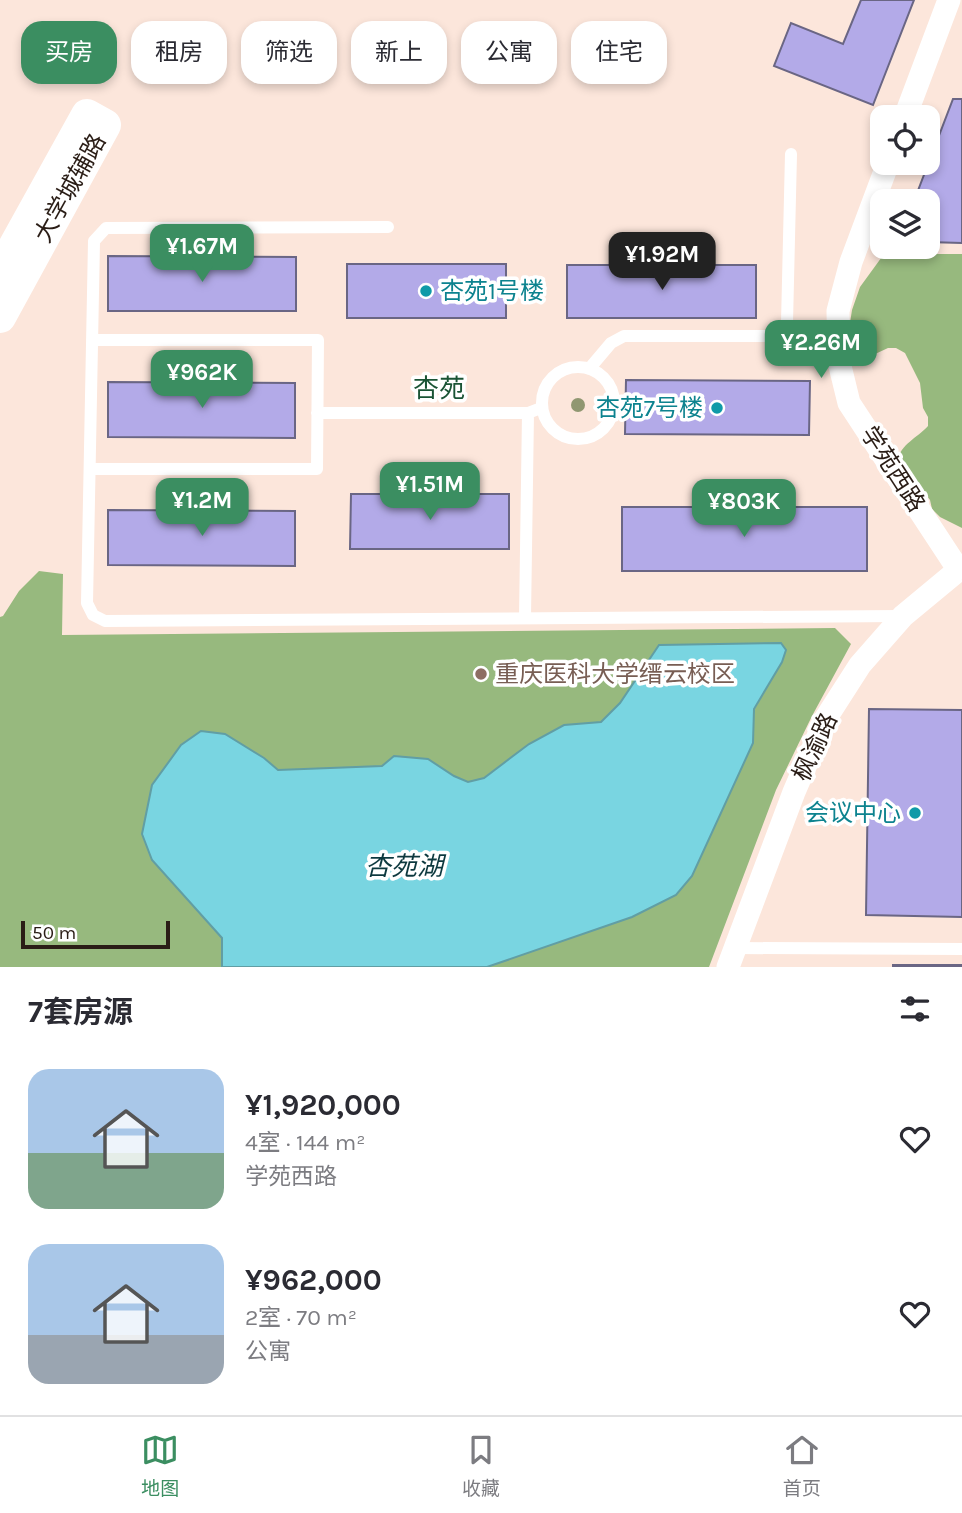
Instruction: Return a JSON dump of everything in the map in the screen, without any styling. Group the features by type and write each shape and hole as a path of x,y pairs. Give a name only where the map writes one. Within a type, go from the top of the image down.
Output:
{"street":[{"path":"910,105 949,0"},
{"name":"大学城辅路","path":"0,272 87,115 105,125 0,317"},
{"name":"学苑西路","path":"883,175 850,262 838,311 839,362 849,403 960,568"},
{"name":"枫渝路","path":"732,958 794,792 827,718 860,665 902,615 960,568"}],"lane":[{"path":"791,154 787,323 789,336 797,343 839,362"},
{"path":"388,227 106,228 94,241 88,603 93,615 105,621 902,615"},
{"path":"589,369 611,343 624,336 789,336"},
{"path":"90,469 317,469 318,340 92,340"},
{"path":"577,367 600,374 613,394 612,417 606,427 585,439 562,436 552,429 541,408 547,384 565,369 577,367"},
{"path":"317,412 528,412 541,408"},
{"path":"524,618 528,412"},
{"path":"732,958 962,949"}],"green space":[{"path":"940,254 962,254 962,528 940,517 932,509 925,493 911,483 897,461 906,446 928,426 920,383 905,353 896,348 888,348 853,361 846,358 845,331 850,323 860,287 880,259 940,259"},
{"path":"39,571 63,574 62,635 835,628 851,644 776,790 709,967 487,967 632,917 676,895 753,723 754,710 782,662 659,645 620,703 601,722 564,725 529,744 484,778 468,782 454,776 382,766 278,770 264,758 152,860 222,938 222,967 0,967 0,617 19,591"}],"water":[{"name":"杏苑湖","path":"781,643 786,650 782,662 754,709 753,743 692,876 676,895 632,917 487,967 222,967 222,938 152,860 142,834 152,785 181,745 201,731 225,734 278,770 382,766 394,756 428,759 468,782 484,778 529,744 564,725 601,722 620,703 659,645"}],"building":[{"path":"861,0 914,0 873,105 774,66 791,23 843,44"},
{"path":"953,99 962,99 962,243 940,242 940,189 919,189 924,175 940,175 940,133"},
{"path":"108,256 296,257 296,311 108,311"},
{"name":"杏苑1号楼","path":"347,264 506,264 506,318 347,318"},
{"path":"567,265 756,265 756,318 567,318"},
{"name":"杏苑7号楼","path":"626,380 810,381 809,435 625,434"},
{"path":"108,382 295,383 295,438 108,437"},
{"path":"351,494 509,494 509,549 350,549"},
{"path":"622,507 867,507 867,571 622,571"},
{"path":"108,510 295,511 295,566 108,565"},
{"name":"会议中心","path":"869,709 962,710 962,917 866,915"},
{"path":"962,965 962,967 893,967"}],"place":[{"name":"杏苑1号楼","path":"426,291"},
{"name":"杏苑7号楼","path":"717,408"},
{"name":"重庆医科大学缙云校区","path":"481,674"},
{"name":"会议中心","path":"915,813"}],"district":[{"name":"杏苑","path":"439,388"}]}
